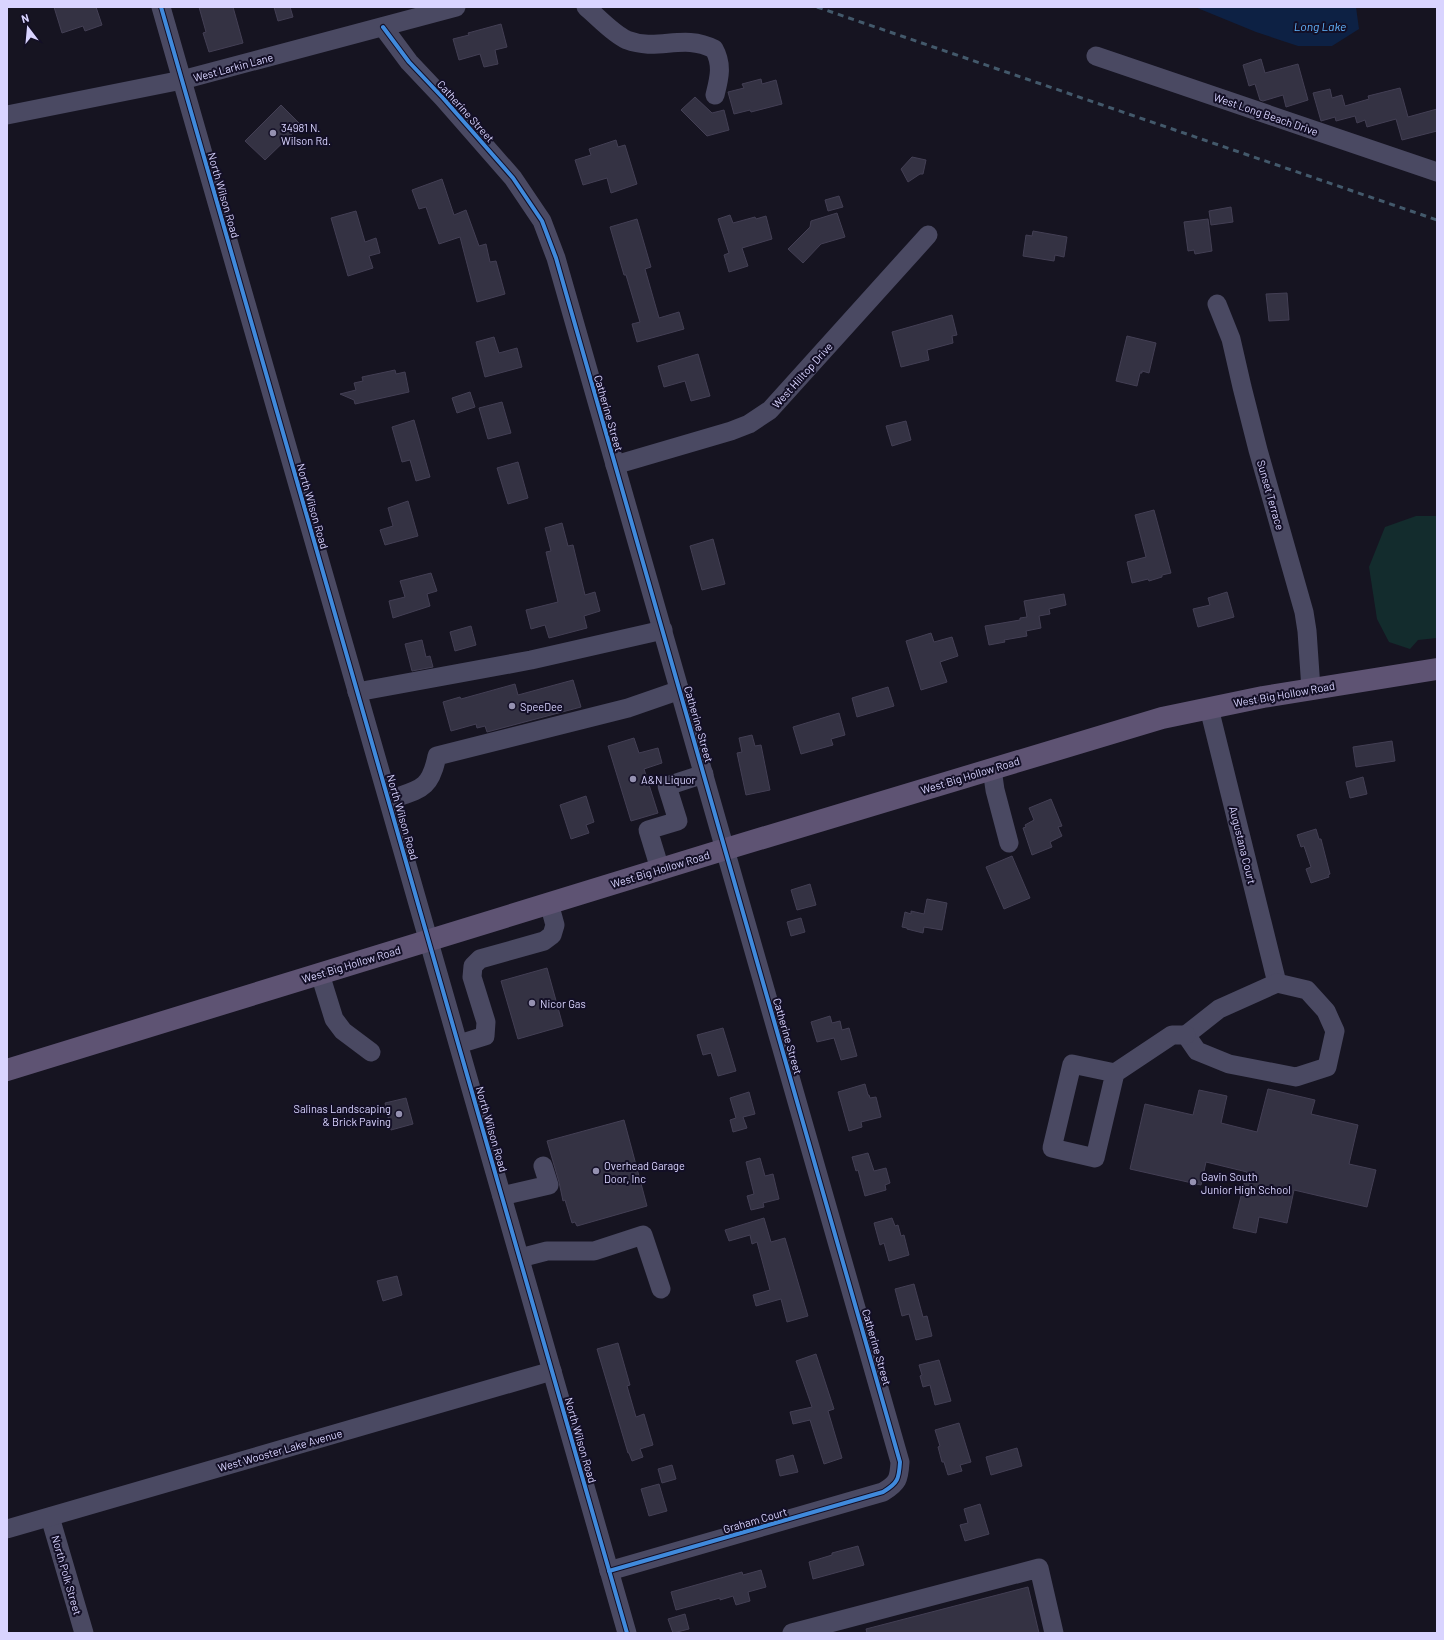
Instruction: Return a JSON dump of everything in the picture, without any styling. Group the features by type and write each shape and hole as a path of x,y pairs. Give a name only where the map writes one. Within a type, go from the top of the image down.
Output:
{"main road":[{"name":"West Big Hollow Road","path":"7,1070 660,869 1162,718 1311,689 1437,669"}],"street":[{"name":"North Wilson Road","path":"161,7 627,1633"},
{"name":"West Larkin Lane","path":"7,115 182,80 456,7"},
{"path":"586,7 617,34 631,41 651,44 695,42 714,49 720,63 720,73 715,95"},
{"name":"Catherine Street","path":"383,27 409,62 443,98 513,178 542,221 556,258 900,1462 899,1476"},
{"name":"West Long Beach Drive","path":"1096,56 1437,172"},
{"name":"West Hilltop Drive","path":"615,465 732,431 749,424 770,410 928,235"},
{"name":"Sunset Terrace","path":"1218,304 1231,339 1256,443 1304,612 1308,638 1311,689"},
{"path":"357,692 531,660 662,630"},
{"path":"389,800 420,789 428,782 433,772 437,756 628,708 680,690"},
{"name":"Augustana Court","path":"1209,708 1277,983"},
{"path":"992,769 995,790 1009,843"},
{"path":"660,869 648,830 678,822 667,786 704,774"},
{"path":"459,1044 485,1036 486,1022 472,977 473,966 480,959 544,941 552,935 554,925 549,903"},
{"path":"320,974 334,1019 343,1031 371,1052"},
{"path":"1115,1073 1072,1064 1052,1148 1095,1158 1115,1073 1172,1035 1186,1035 1219,1009 1277,983 1307,990 1326,1011 1335,1031 1327,1067 1296,1077 1229,1064 1197,1051 1186,1035"},
{"path":"502,1196 549,1185 543,1166"},
{"path":"520,1258 547,1251 594,1251 643,1235 661,1289"},
{"name":"West Wooster Lake Avenue","path":"7,1529 552,1371"},
{"name":"Graham Court","path":"609,1571 883,1492 894,1485 899,1476"},
{"name":"North Polk Street","path":"50,1517 84,1633"},
{"path":"792,1633 1040,1568 1054,1633"}],"green space":[{"path":"1416,516 1437,516 1437,638 1418,640 1410,649 1389,642 1377,619 1369,567 1385,527"}],"water":[{"name":"Long Lake","path":"1195,7 1356,7 1359,29 1332,46 1298,46 1256,32"}],"building":[{"path":"54,7 96,7 102,25 85,31 83,26 62,33"},
{"path":"199,7 233,7 243,43 209,52 203,33 206,32"},
{"path":"274,7 290,7 293,17 278,21"},
{"path":"501,24 507,47 495,50 498,64 484,67 480,54 459,60 453,39 469,35 468,33"},
{"path":"1261,59 1265,73 1298,64 1308,100 1286,107 1283,95 1263,101 1260,100 1255,84 1249,86 1243,65"},
{"path":"761,79 762,84 776,80 782,104 751,112 750,110 734,114 728,92 744,88 742,84"},
{"path":"1400,88 1408,117 1437,109 1437,131 1402,140 1396,119 1367,127 1365,120 1357,123 1355,116 1336,121 1335,117 1321,121 1313,93 1330,89 1332,98 1342,95 1345,106 1369,99 1368,96"},
{"path":"695,97 712,113 724,110 729,130 707,136 681,110"},
{"name":"34981 N. Wilson Rd.","path":"281,105 301,125 265,160 245,141"},
{"path":"616,140 618,147 625,145 637,184 611,193 607,178 583,185 575,160 591,155 589,149"},
{"path":"912,157 926,160 923,174 920,174 908,182 901,169"},
{"path":"442,179 454,215 466,210 479,246 486,244 490,262 496,261 505,294 477,302 460,237 439,244 426,207 419,209 412,190"},
{"path":"839,196 843,207 828,211 825,200"},
{"path":"1231,207 1233,222 1211,225 1209,211"},
{"path":"356,211 365,242 376,238 380,253 369,256 373,268 348,276 331,218"},
{"path":"837,213 845,237 821,244 803,263 788,249 810,227 811,221"},
{"path":"730,215 733,223 755,217 756,219 766,216 772,239 742,248 748,266 729,272 724,255 729,253 718,219"},
{"path":"637,219 651,267 645,269 659,318 679,312 684,329 637,342 632,324 640,322 610,227"},
{"path":"1208,219 1212,251 1195,254 1194,250 1188,251 1184,222"},
{"path":"1033,231 1067,237 1064,257 1055,255 1054,261 1023,256 1026,235 1032,236"},
{"path":"1287,293 1289,320 1269,321 1266,294"},
{"path":"952,315 957,335 952,336 953,343 927,350 929,360 901,367 892,332"},
{"path":"1127,336 1156,343 1149,373 1142,371 1142,373 1140,373 1137,386 1116,381"},
{"path":"494,337 499,353 517,348 522,367 485,377 476,342"},
{"path":"698,354 710,396 691,401 685,381 664,387 658,366"},
{"path":"395,370 396,374 405,372 409,392 355,404 354,400 340,394 356,390 354,383 363,381 362,377"},
{"path":"470,392 475,407 457,413 452,398"},
{"path":"502,402 511,433 488,439 479,408"},
{"path":"414,420 430,477 416,481 410,460 402,462 392,427"},
{"path":"906,421 911,440 892,446 886,426"},
{"path":"518,462 528,498 508,504 497,468"},
{"path":"408,501 418,536 385,545 380,530 393,526 388,508"},
{"path":"1154,510 1171,573 1149,581 1148,579 1132,583 1127,562 1146,557 1135,515"},
{"path":"562,523 568,546 573,545 585,595 595,592 600,611 584,616 587,628 549,638 545,625 531,629 526,610 558,602 546,552 551,551 545,528"},
{"path":"713,539 725,584 702,590 690,546"},
{"path":"431,573 437,591 427,594 430,606 393,618 389,601 405,597 400,581"},
{"path":"1227,592 1234,617 1198,627 1193,609 1210,605 1208,598"},
{"path":"1064,594 1066,605 1049,609 1050,614 1039,616 1041,628 1026,631 1027,636 1004,640 1005,642 989,645 985,626 1020,620 1020,618 1027,617 1024,601"},
{"path":"471,626 476,645 455,651 450,632"},
{"path":"931,633 934,642 952,637 958,656 940,662 947,682 921,690 906,641"},
{"path":"422,640 426,657 430,656 433,667 412,671 405,644"},
{"name":"SpeeDee","path":"573,680 581,707 487,732 485,726 477,728 476,724 451,731 443,702 460,697 461,699 515,684 518,695"},
{"path":"888,687 894,706 857,717 852,698"},
{"path":"839,713 845,735 831,739 833,745 801,754 793,727"},
{"path":"752,735 755,746 761,745 770,790 746,795 737,753 742,752 739,738"},
{"name":"A&N Liquor","path":"634,738 639,753 658,748 662,763 644,769 658,813 631,821 608,746"},
{"path":"1392,741 1395,761 1356,767 1353,747"},
{"path":"1363,777 1367,794 1350,798 1346,782"},
{"path":"586,796 594,822 586,825 589,833 571,839 560,805"},
{"path":"1051,799 1062,826 1058,827 1062,836 1050,842 1052,847 1032,855 1023,828 1026,827 1025,825 1034,820 1029,808"},
{"path":"1316,829 1319,839 1321,839 1330,874 1328,875 1329,877 1311,883 1306,869 1311,867 1304,846 1301,847 1297,835"},
{"path":"1012,856 1030,898 1004,909 986,867"},
{"path":"810,884 816,905 797,910 791,890"},
{"path":"927,899 947,903 942,930 924,927 923,933 902,927 905,912 911,914 911,911 924,914"},
{"path":"801,918 805,932 791,936 787,922"},
{"name":"Nicor Gas","path":"547,968 563,1026 518,1039 501,981"},
{"path":"830,1016 832,1023 840,1021 842,1030 849,1028 857,1056 841,1060 834,1038 817,1042 811,1022"},
{"path":"723,1028 736,1071 718,1076 711,1053 703,1055 697,1035"},
{"path":"865,1084 870,1098 876,1097 881,1117 861,1122 862,1127 849,1131 838,1092"},
{"path":"1268,1089 1315,1100 1311,1114 1358,1125 1349,1164 1376,1170 1367,1207 1294,1190 1287,1223 1259,1217 1256,1233 1233,1228 1247,1172 1206,1162 1201,1185 1130,1169 1145,1104 1193,1115 1199,1090 1227,1096 1221,1123 1257,1132"},
{"path":"749,1092 755,1114 743,1117 747,1128 733,1132 730,1120 736,1118 730,1098"},
{"name":"Salinas Landscaping & Brick Paving","path":"406,1098 413,1124 391,1130 385,1103"},
{"name":"Overhead Garage Door, Inc","path":"624,1120 647,1206 577,1226 575,1222 572,1223 565,1200 563,1201 547,1141"},
{"path":"868,1153 874,1171 886,1168 890,1183 885,1185 886,1190 865,1196 858,1170 856,1171 852,1157"},
{"path":"760,1158 765,1176 773,1174 779,1199 763,1203 764,1207 751,1210 747,1196 754,1194 746,1162"},
{"path":"764,1218 771,1242 785,1238 808,1316 787,1322 781,1299 756,1306 753,1295 770,1290 757,1242 752,1244 750,1235 729,1241 725,1230"},
{"path":"892,1218 895,1226 898,1225 901,1236 904,1235 909,1255 889,1261 884,1243 880,1245 874,1223"},
{"path":"397,1276 402,1295 383,1301 377,1281"},
{"path":"914,1284 923,1317 927,1316 932,1336 916,1340 909,1314 902,1316 895,1289"},
{"path":"618,1343 630,1385 627,1386 636,1417 644,1414 653,1445 640,1449 643,1457 632,1461 628,1453 597,1349"},
{"path":"816,1354 834,1409 828,1411 842,1458 824,1464 810,1420 793,1424 790,1412 812,1407 796,1361"},
{"path":"939,1360 951,1401 935,1405 930,1385 923,1387 919,1365"},
{"path":"959,1423 971,1462 960,1465 962,1471 948,1475 944,1462 942,1462 938,1447 940,1446 935,1430"},
{"path":"1017,1448 1022,1466 991,1475 986,1457"},
{"path":"793,1455 798,1472 780,1476 776,1460"},
{"path":"672,1465 676,1479 662,1483 658,1469"},
{"path":"659,1484 667,1511 649,1516 641,1489"},
{"path":"980,1504 989,1534 965,1541 960,1525 968,1523 964,1509"},
{"path":"858,1546 864,1565 813,1579 809,1562 832,1555 832,1553"},
{"path":"761,1570 766,1587 748,1592 750,1601 736,1605 733,1596 676,1610 671,1592 742,1572 743,1575"},
{"path":"1028,1587 1039,1633 867,1633 866,1629"},
{"path":"685,1614 689,1629 673,1633 668,1619"}],"railway":[{"path":"817,7 1437,220"}],"cycle path":[{"path":"161,7 627,1633"},
{"path":"383,27 409,62 443,98 513,178 542,221 556,258 900,1462 897,1480 892,1486 883,1492 609,1571"}],"place":[{"name":"34981 N. Wilson Rd.","path":"273,133"},
{"name":"SpeeDee","path":"512,706"},
{"name":"A&N Liquor","path":"633,779"},
{"name":"Nicor Gas","path":"532,1003"},
{"name":"Salinas Landscaping & Brick Paving","path":"399,1114"},
{"name":"Overhead Garage Door, Inc","path":"596,1171"},
{"name":"Gavin South Junior High School","path":"1193,1182"}]}
